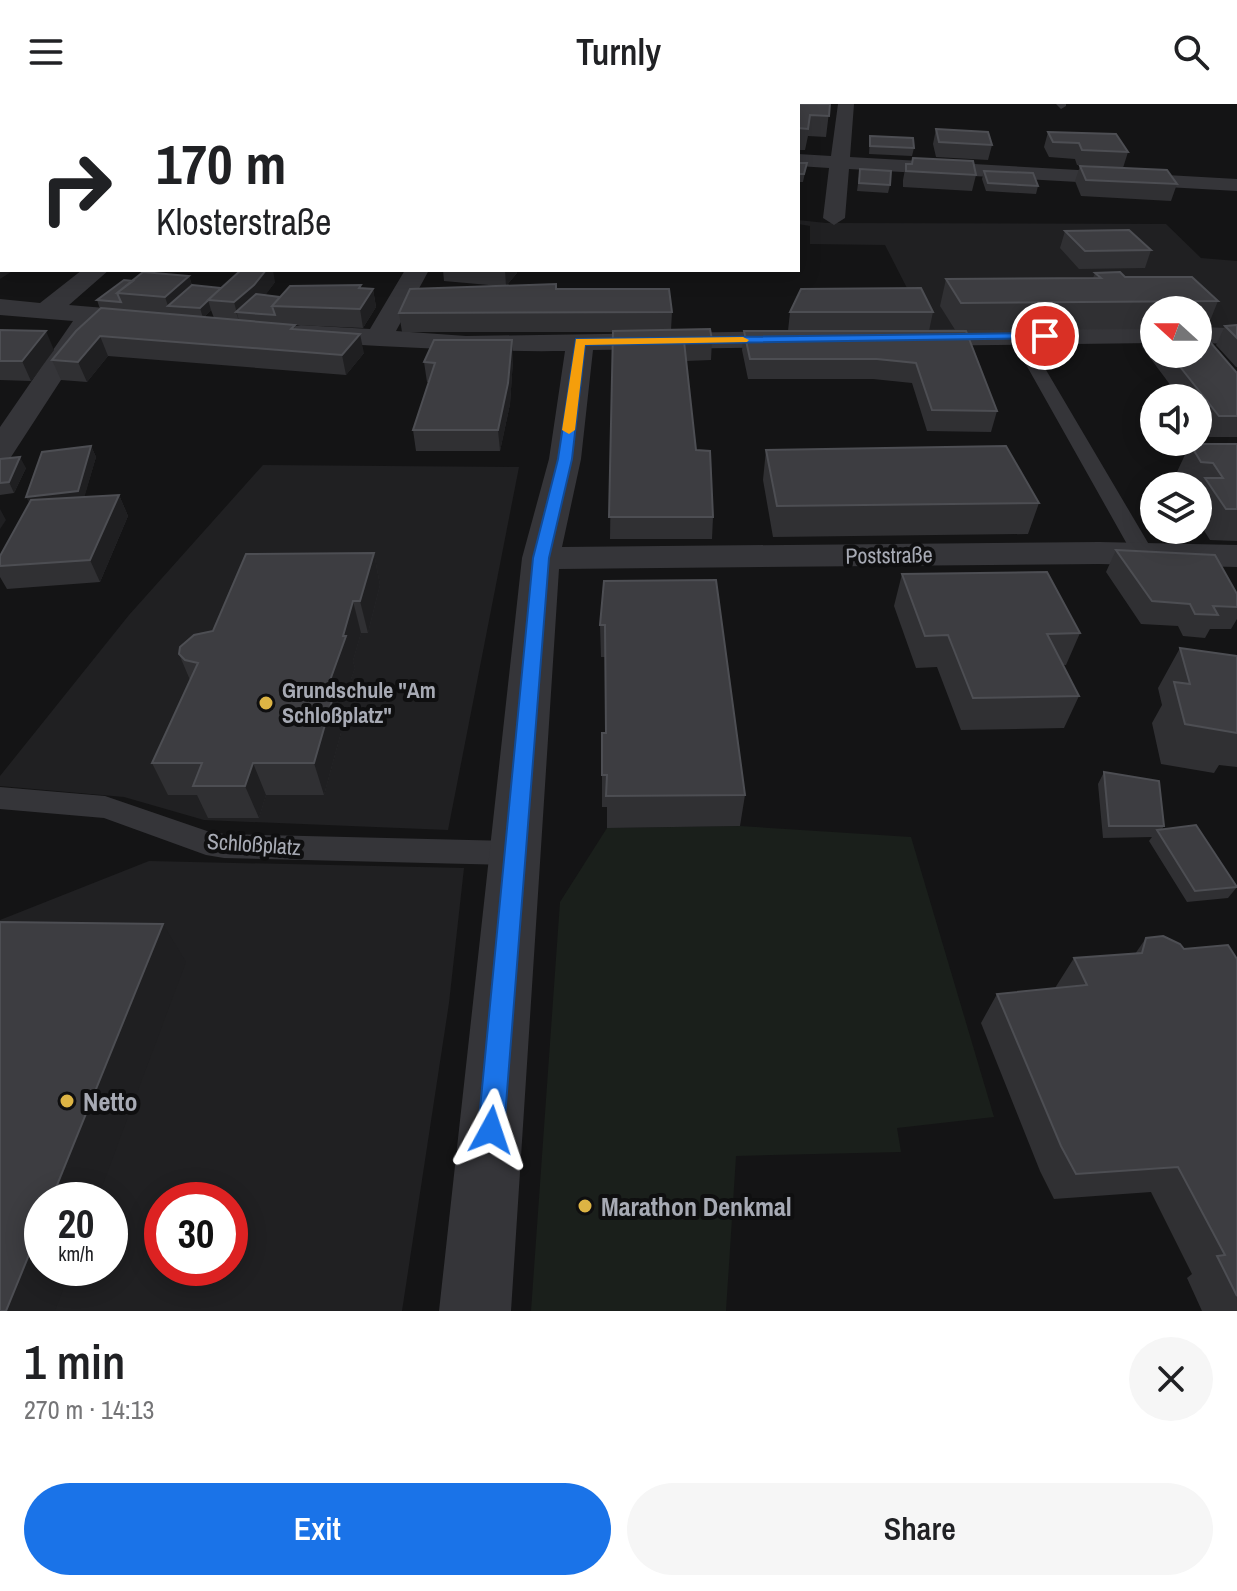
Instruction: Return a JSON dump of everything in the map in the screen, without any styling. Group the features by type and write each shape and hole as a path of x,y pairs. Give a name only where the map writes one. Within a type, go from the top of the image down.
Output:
{"street":[{"path":"834,218 846,104"},
{"path":"800,160 1237,185"},
{"path":"47,310 94,272"},
{"path":"378,340 416,272"},
{"path":"0,307 181,322"},
{"path":"0,450 90,314"},
{"path":"272,331 466,344 827,339"},
{"path":"890,338 1140,335"},
{"path":"1212,335 1237,336"},
{"path":"475,1311 541,558 565,459 580,341"},
{"name":"Poststraße","path":"541,558 1143,553 1237,556"}],"lane":[{"path":"1018,336 1143,553"},
{"name":"Schloßplatz","path":"0,798 105,807 206,843 224,846 514,853"}],"shaded area":[{"path":"800,220 826,223 1166,224 1201,258 1237,261 1237,327 1212,328 1212,296 1140,296 1140,309 941,307 955,330 929,331 885,245 810,244 810,226 800,224"},
{"name":"Grundschule \"Am Schloßplatz\"","path":"263,465 519,467 448,830 204,820 124,797 0,786 0,776 129,615"},
{"path":"740,826 911,837 994,1117 897,1128 901,1152 736,1156 726,1311 531,1311 560,902 607,828"},
{"path":"149,861 464,868 449,1003 402,1311 0,1311 0,920"}],"building":[{"path":"800,104 830,104 829,116 810,115 808,129 800,128"},
{"path":"936,129 988,132 992,145 939,142"},
{"path":"1048,132 1116,134 1128,152 1082,150 1079,143 1053,142"},
{"path":"870,136 913,138 914,148 870,146"},
{"path":"913,158 973,161 976,175 906,171 906,164 912,164"},
{"path":"800,163 807,163 804,174 800,174"},
{"path":"1080,166 1167,170 1177,184 1086,180"},
{"path":"860,169 891,171 890,185 859,183"},
{"path":"984,171 1033,173 1038,186 988,183"},
{"path":"1129,230 1151,250 1085,251 1065,231"},
{"path":"143,272 189,276 165,297 117,293"},
{"path":"239,272 264,272 234,302 208,300"},
{"path":"1120,272 1125,277 1192,277 1218,301 1212,301 1212,296 1140,296 1140,302 961,303 946,279 1101,278 1095,273"},
{"path":"124,280 133,281 117,293 121,302 97,300"},
{"path":"556,284 556,289 669,289 672,312 399,313 410,289"},
{"path":"192,285 221,288 200,308 168,306"},
{"path":"361,285 359,288 373,289 360,309 272,306 290,286"},
{"path":"921,288 933,312 790,312 801,289"},
{"path":"256,294 280,297 272,306 275,315 236,312"},
{"path":"101,308 295,325 291,329 360,334 342,355 100,336 78,362 52,360 76,331"},
{"path":"1237,325 1237,338 1225,326"},
{"path":"710,329 712,340 684,341 696,450 710,451 713,517 609,517 613,331"},
{"path":"0,330 46,331 22,361 0,361"},
{"path":"744,331 966,331 997,411 932,410 916,363 877,359 750,359"},
{"path":"434,340 512,340 508,383 498,430 413,430 435,363 424,362"},
{"path":"1212,344 1237,373 1237,416 1219,416 1212,407 1212,384 1194,384 1181,368 1212,368"},
{"path":"1212,444 1237,444 1237,509 1226,509 1212,488 1212,478 1223,478 1213,463 1201,462 1197,456 1212,456"},
{"path":"91,446 78,491 26,497 42,452"},
{"path":"1006,446 1039,503 777,506 766,450"},
{"path":"20,457 9,482 0,483 0,459"},
{"path":"119,495 90,560 0,566 0,556 31,500"},
{"path":"1116,550 1215,555 1237,594 1237,607 1213,606 1218,615 1195,614 1190,604 1152,601"},
{"path":"374,553 360,601 353,601 343,636 346,636 324,697 333,697 314,763 253,763 245,786 193,786 202,763 152,763 198,663 185,660 179,654 180,647 194,635 213,631 246,554"},
{"path":"1047,572 1080,633 1047,634 1079,696 973,698 948,635 925,636 902,574"},
{"path":"716,580 745,795 606,796 607,775 602,775 602,733 606,733 605,625 600,625 604,581"},
{"path":"1180,648 1237,656 1237,733 1185,724 1174,682 1190,684"},
{"path":"1104,772 1159,781 1164,826 1109,826"},
{"path":"1196,825 1237,887 1195,891 1157,830"},
{"name":"Netto","path":"0,922 163,924 58,1182 24,1182 24,1267 6,1311 0,1311"},
{"path":"1163,936 1184,949 1228,945 1237,959 1237,1296 1217,1256 1225,1255 1178,1167 1076,1174 1061,1146 997,994 1087,985 1074,958 1142,953 1146,938"}],"slow traffic":[{"path":"569,430 580,341 743,340"}],"place":[{"name":"Grundschule \"Am Schloßplatz\"","path":"266,703"},
{"name":"Netto","path":"67,1101"},
{"name":"Marathon Denkmal","path":"585,1206"}],"route":[{"path":"491,1130 541,558 565,459 580,341 1045,336"}]}
